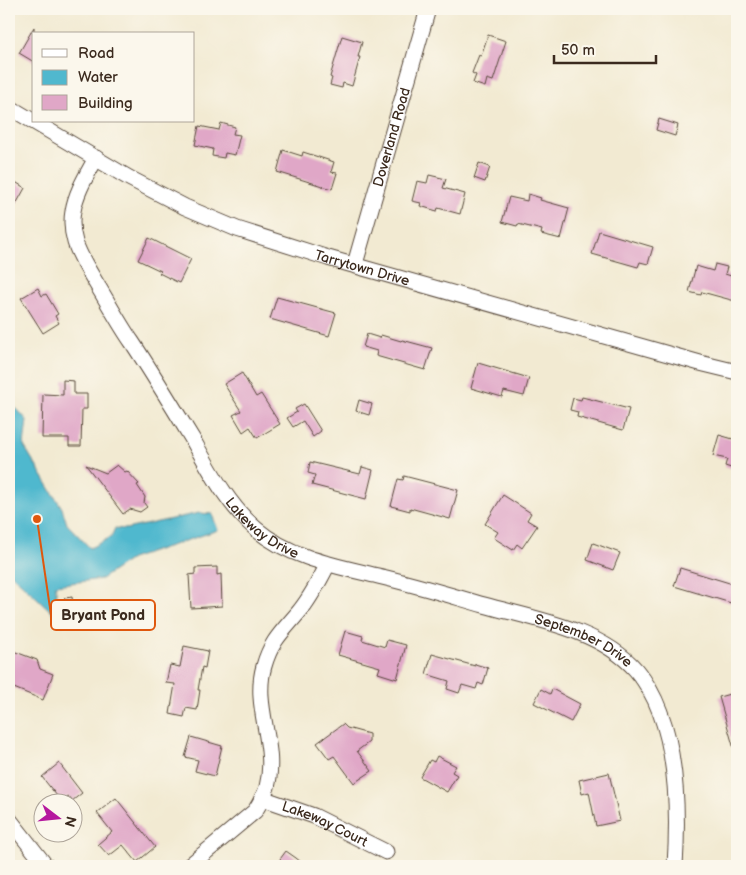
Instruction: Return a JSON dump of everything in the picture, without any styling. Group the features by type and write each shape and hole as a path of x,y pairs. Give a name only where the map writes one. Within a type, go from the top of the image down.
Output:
{"street":[{"name":"Doverland Road","path":"355,264 428,9"},
{"name":"Tarrytown Drive","path":"9,107 32,120"},
{"name":"Tarrytown Drive","path":"35,122 129,178 199,214 246,232 328,258 737,372"},
{"name":"Lakeway Drive","path":"96,158 81,187 73,210 72,225 76,244 84,261 233,506 257,530 275,542 307,558 328,564"},
{"path":"189,866 255,810 267,788 271,761 270,743 261,696 264,667 279,633 308,600 328,564"},
{"name":"September Drive","path":"328,564 392,579 562,627 592,638 619,654 651,690 667,734 675,784 677,825 675,866"},
{"name":"Lakeway Court","path":"262,798 314,816 386,852"},
{"path":"9,819 46,866"}],"water":[{"path":"9,407 17,409 27,420 24,446 62,508 67,524 90,548 111,537 115,528 126,529 199,513 212,514 218,530 131,559 101,579 55,585 59,609 65,624 62,625 51,611 9,572"}],"building":[{"path":"34,27 34,32 32,32 32,61 19,53"},
{"path":"488,35 506,41 493,81 487,79 485,87 473,83 476,75 472,73 479,55 481,56"},
{"path":"342,36 362,42 352,86 343,83 342,88 330,85 332,78 330,77"},
{"path":"659,119 678,125 675,136 656,130"},
{"path":"221,123 235,127 233,134 240,135 235,155 225,153 224,158 212,156 213,149 195,145 199,126 219,130"},
{"path":"283,150 302,156 303,152 334,162 331,172 337,173 332,189 277,172"},
{"path":"479,163 490,167 485,182 474,178"},
{"path":"429,175 446,179 443,188 465,194 460,214 438,208 437,211 420,206 421,203 412,201 417,181 427,183"},
{"path":"9,178 25,188 9,217"},
{"path":"528,194 541,198 540,200 569,208 561,239 541,234 542,230 502,222 509,197 527,201"},
{"path":"599,231 653,247 648,264 640,262 638,267 592,254"},
{"path":"149,238 191,259 179,283 159,273 161,271 138,260"},
{"path":"715,264 727,267 725,274 737,278 735,301 702,292 701,295 689,292 696,266 713,271"},
{"path":"38,288 42,296 46,294 58,314 55,316 59,323 43,333 21,298"},
{"path":"277,297 336,313 329,336 270,319"},
{"path":"367,334 380,338 381,335 432,348 425,370 376,356 377,351 363,347"},
{"path":"478,363 529,378 524,396 504,391 502,397 471,388"},
{"path":"242,373 256,397 261,394 280,424 257,438 250,427 243,432 233,415 241,411 224,384"},
{"path":"63,380 74,381 74,394 87,394 87,409 82,409 81,446 69,446 69,438 42,438 43,394 63,395"},
{"path":"582,397 629,409 623,430 577,417 578,412 570,410 573,398 581,400"},
{"path":"359,400 372,404 369,415 356,411"},
{"path":"304,404 321,431 313,437 303,421 293,427 287,418 297,412 295,409"},
{"path":"719,435 733,439 734,435 737,435 737,470 725,466 727,459 713,456"},
{"path":"310,462 360,474 362,467 373,470 366,499 312,485 315,475 308,473"},
{"path":"86,465 106,473 117,465 125,472 127,471 139,484 137,485 145,497 144,503 147,507 140,512 130,509 123,514"},
{"path":"404,476 458,490 450,519 410,508 410,511 391,506 398,479 403,480"},
{"path":"503,495 531,513 527,520 537,526 522,548 517,544 513,550 494,538 498,532 485,524"},
{"path":"593,543 620,553 613,570 587,560"},
{"path":"217,567 217,575 221,574 222,606 191,608 189,575 195,574 195,568"},
{"path":"680,568 736,585 731,603 674,586"},
{"path":"72,597 73,605 71,608 62,608 63,600"},
{"path":"345,631 363,636 362,640 385,647 387,640 406,645 397,679 378,673 380,667 338,655"},
{"path":"184,646 208,651 205,668 202,667 197,710 186,708 184,717 170,714 175,684 166,683 170,665 180,667"},
{"path":"13,651 37,660 40,669 53,674 43,700 9,686 9,652 12,653"},
{"path":"432,654 488,668 483,685 478,683 476,689 462,685 459,693 447,689 449,681 426,674"},
{"path":"541,689 550,694 552,689 580,704 571,722 534,703"},
{"path":"737,692 737,749 734,749 719,697"},
{"path":"343,724 347,728 369,734 369,742 357,751 372,771 354,783 334,756 329,759 317,743"},
{"path":"191,737 222,746 215,776 195,771 198,760 185,757"},
{"path":"437,756 456,766 452,772 457,775 447,792 420,777 430,760 434,762"},
{"path":"59,763 81,792 54,792 42,777"},
{"path":"609,773 620,821 596,826 589,792 582,794 579,780"},
{"path":"116,798 155,847 137,862 123,845 109,856 98,844 112,832 97,813"},
{"path":"286,851 296,858 306,866 275,866"}],"place":[{"name":"Bryant Pond","path":"37,519"}]}
